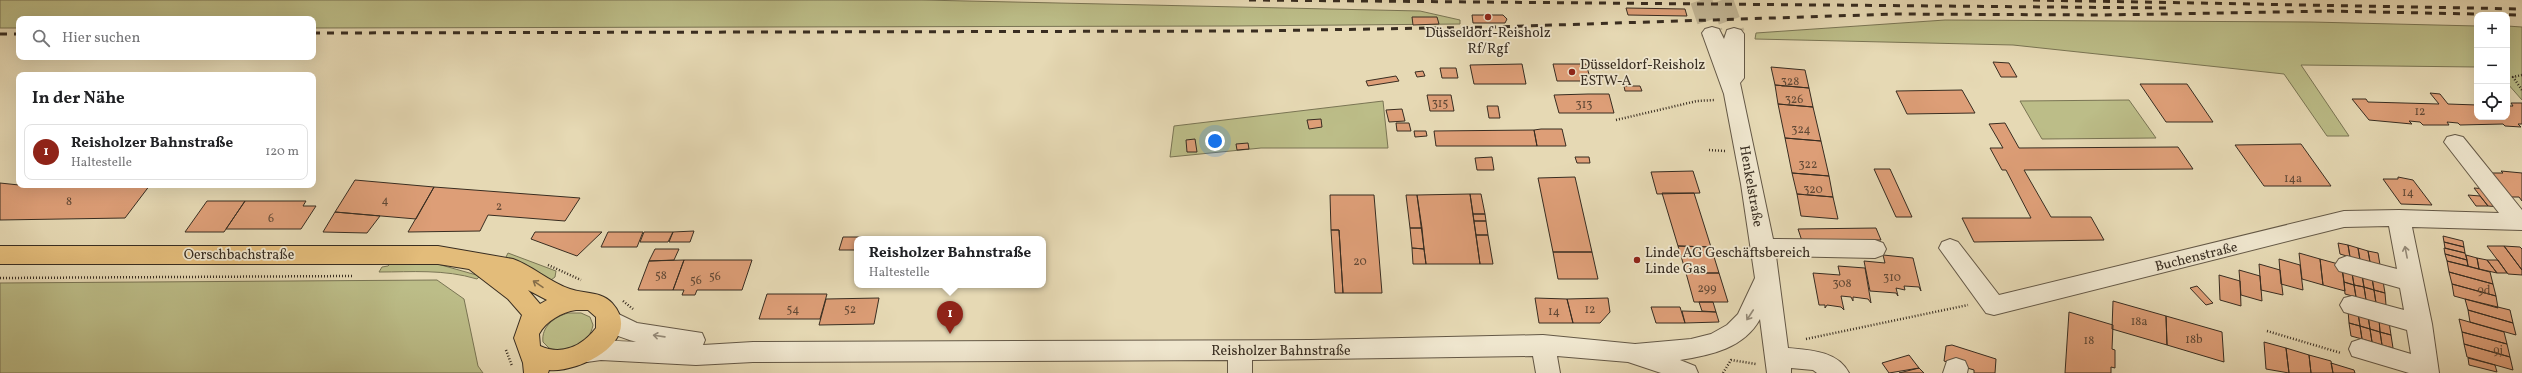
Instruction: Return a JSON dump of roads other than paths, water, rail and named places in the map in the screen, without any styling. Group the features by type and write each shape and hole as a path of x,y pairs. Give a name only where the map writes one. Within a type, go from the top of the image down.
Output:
{"main road":[{"name":"Oerschbachstraße","path":"0,255 421,254 465,259 477,263 499,264 513,268 548,291 573,300"},
{"name":"Oerschbachstraße","path":"477,263 516,291 528,303 534,315 530,328"},
{"name":"Reisholzer Bahnstraße","path":"576,361 534,363 526,344 530,328 538,318 550,309 573,300 590,301 598,305 608,318"},
{"path":"576,361 607,333 608,318"}],"street":[{"name":"Henkelstraße","path":"1712,33 1724,97 1763,247 1778,365"},
{"name":"Henkelstraße","path":"1724,97 1734,34"},
{"path":"2455,142 2520,222"},
{"path":"2361,349 2427,370 2420,324 2399,218"},
{"name":"Buchenstraße","path":"1950,248 1994,306 2344,219 2399,218 2520,222"},
{"path":"1763,247 1876,249"},
{"path":"2347,265 2412,282"},
{"name":"Henkelstraße","path":"1628,352 1660,352 1687,348 1717,341 1735,333 1751,315 1766,280"},
{"path":"2352,305 2420,324"},
{"name":"Reisholzer Bahnstraße","path":"608,318 616,326 634,332 716,344 753,352"},
{"path":"1543,345 1548,373"},
{"name":"Reisholzer Bahnstraße","path":"576,361 622,350 696,355 753,352 1240,361 1543,345 1628,352 1658,361 1686,373"},
{"path":"1778,365 1818,361 1837,373"}],"tunnel":[{"path":"1701,0 1712,33"},
{"path":"1722,0 1734,34"}],"railway":[{"path":"1249,0 2167,8"},
{"path":"2033,0 2522,9"},
{"path":"316,33 1252,31 1493,27 1896,14 2104,15 2330,11"},
{"path":"2330,11 2522,15"},
{"path":"0,34 16,34"}],"place":[{"name":"Düsseldorf-Reisholz Rf/Rgf","path":"1488,17"},
{"name":"Düsseldorf-Reisholz ESTW-A","path":"1572,72"},
{"name":"Linde AG Geschäftsbereich Linde Gas","path":"1637,260"},
{"name":"Reisholzer Bahnstraße","path":"950,334"}]}
